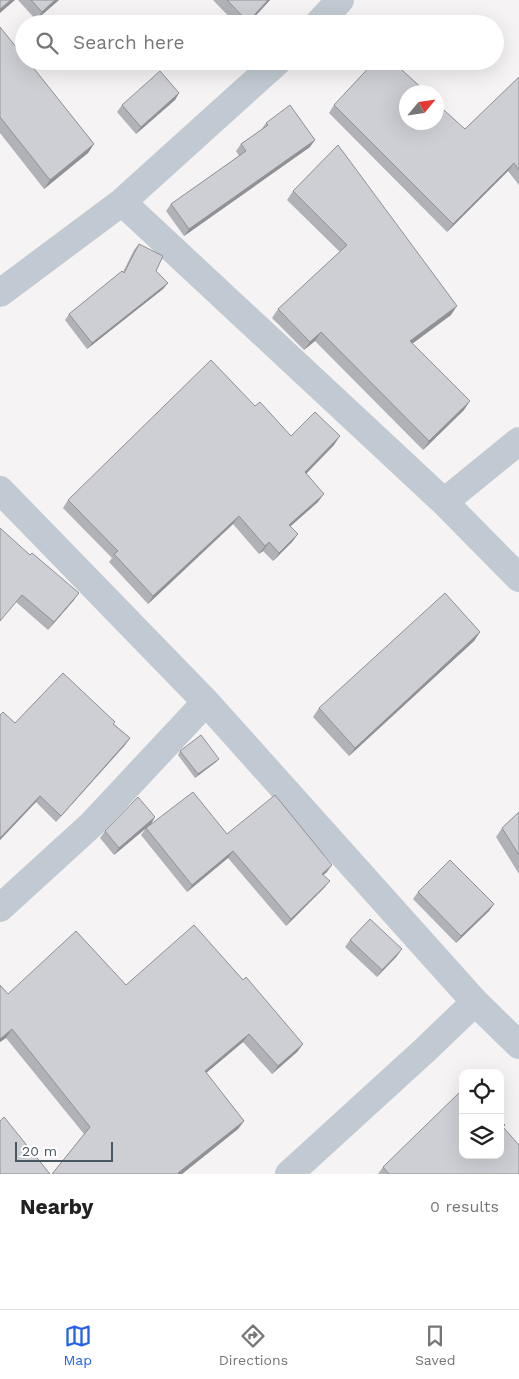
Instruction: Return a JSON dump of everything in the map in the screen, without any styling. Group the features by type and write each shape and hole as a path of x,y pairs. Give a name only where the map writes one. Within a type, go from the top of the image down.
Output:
{"street":[{"path":"326,15 340,0"},
{"path":"0,293 122,202 268,70"},
{"path":"122,202 444,502 519,578"},
{"path":"444,502 519,441"},
{"path":"0,490 206,702 475,1002 519,1045"},
{"path":"0,908 92,824 206,702"},
{"path":"289,1174 475,1002"}],"building":[{"path":"0,0 11,0 0,9"},
{"path":"31,0 55,0 42,12"},
{"path":"227,0 268,0 254,15 241,15"},
{"path":"0,27 15,46 15,70 35,70 94,144 50,180 0,117"},
{"path":"367,70 402,70 418,85 399,85 399,130 444,130 444,110 465,129 519,77 519,170 514,163 453,224 334,105"},
{"path":"160,71 179,93 141,127 122,105"},
{"path":"290,105 315,140 189,229 171,204 246,151 241,144 268,125 266,123"},
{"path":"338,145 457,306 410,341 470,401 429,441 321,332 310,342 278,309 347,245 293,191"},
{"path":"139,244 163,256 156,271 168,283 92,343 69,314 122,271 124,273"},
{"path":"211,360 255,406 260,402 291,436 315,412 340,436 305,472 324,494 289,525 298,534 279,553 269,542 265,546 239,516 153,596 114,554 118,551 68,500"},
{"path":"0,528 30,555 32,553 79,593 54,622 22,595 0,621"},
{"path":"445,593 480,632 355,748 319,708"},
{"path":"63,673 115,722 113,724 130,738 61,816 40,796 0,838 0,715 3,712 15,723"},
{"path":"201,735 219,759 198,774 180,751"},
{"path":"193,792 227,834 275,795 332,865 322,874 330,881 291,919 233,851 192,885 146,828"},
{"path":"138,797 155,817 119,848 105,831"},
{"path":"519,812 519,855 502,828"},
{"path":"450,860 494,904 461,936 418,892"},
{"path":"370,919 402,949 382,970 350,940"},
{"path":"194,925 243,980 246,977 303,1044 278,1066 249,1034 205,1071 244,1121 179,1174 52,1174 90,1127 12,1029 0,1039 0,985 8,994 76,931 126,985"},
{"path":"459,1093 459,1159 504,1159 504,1128 519,1145 519,1174 389,1174 383,1167"},
{"path":"4,1117 50,1174 0,1174 0,1121"}]}
